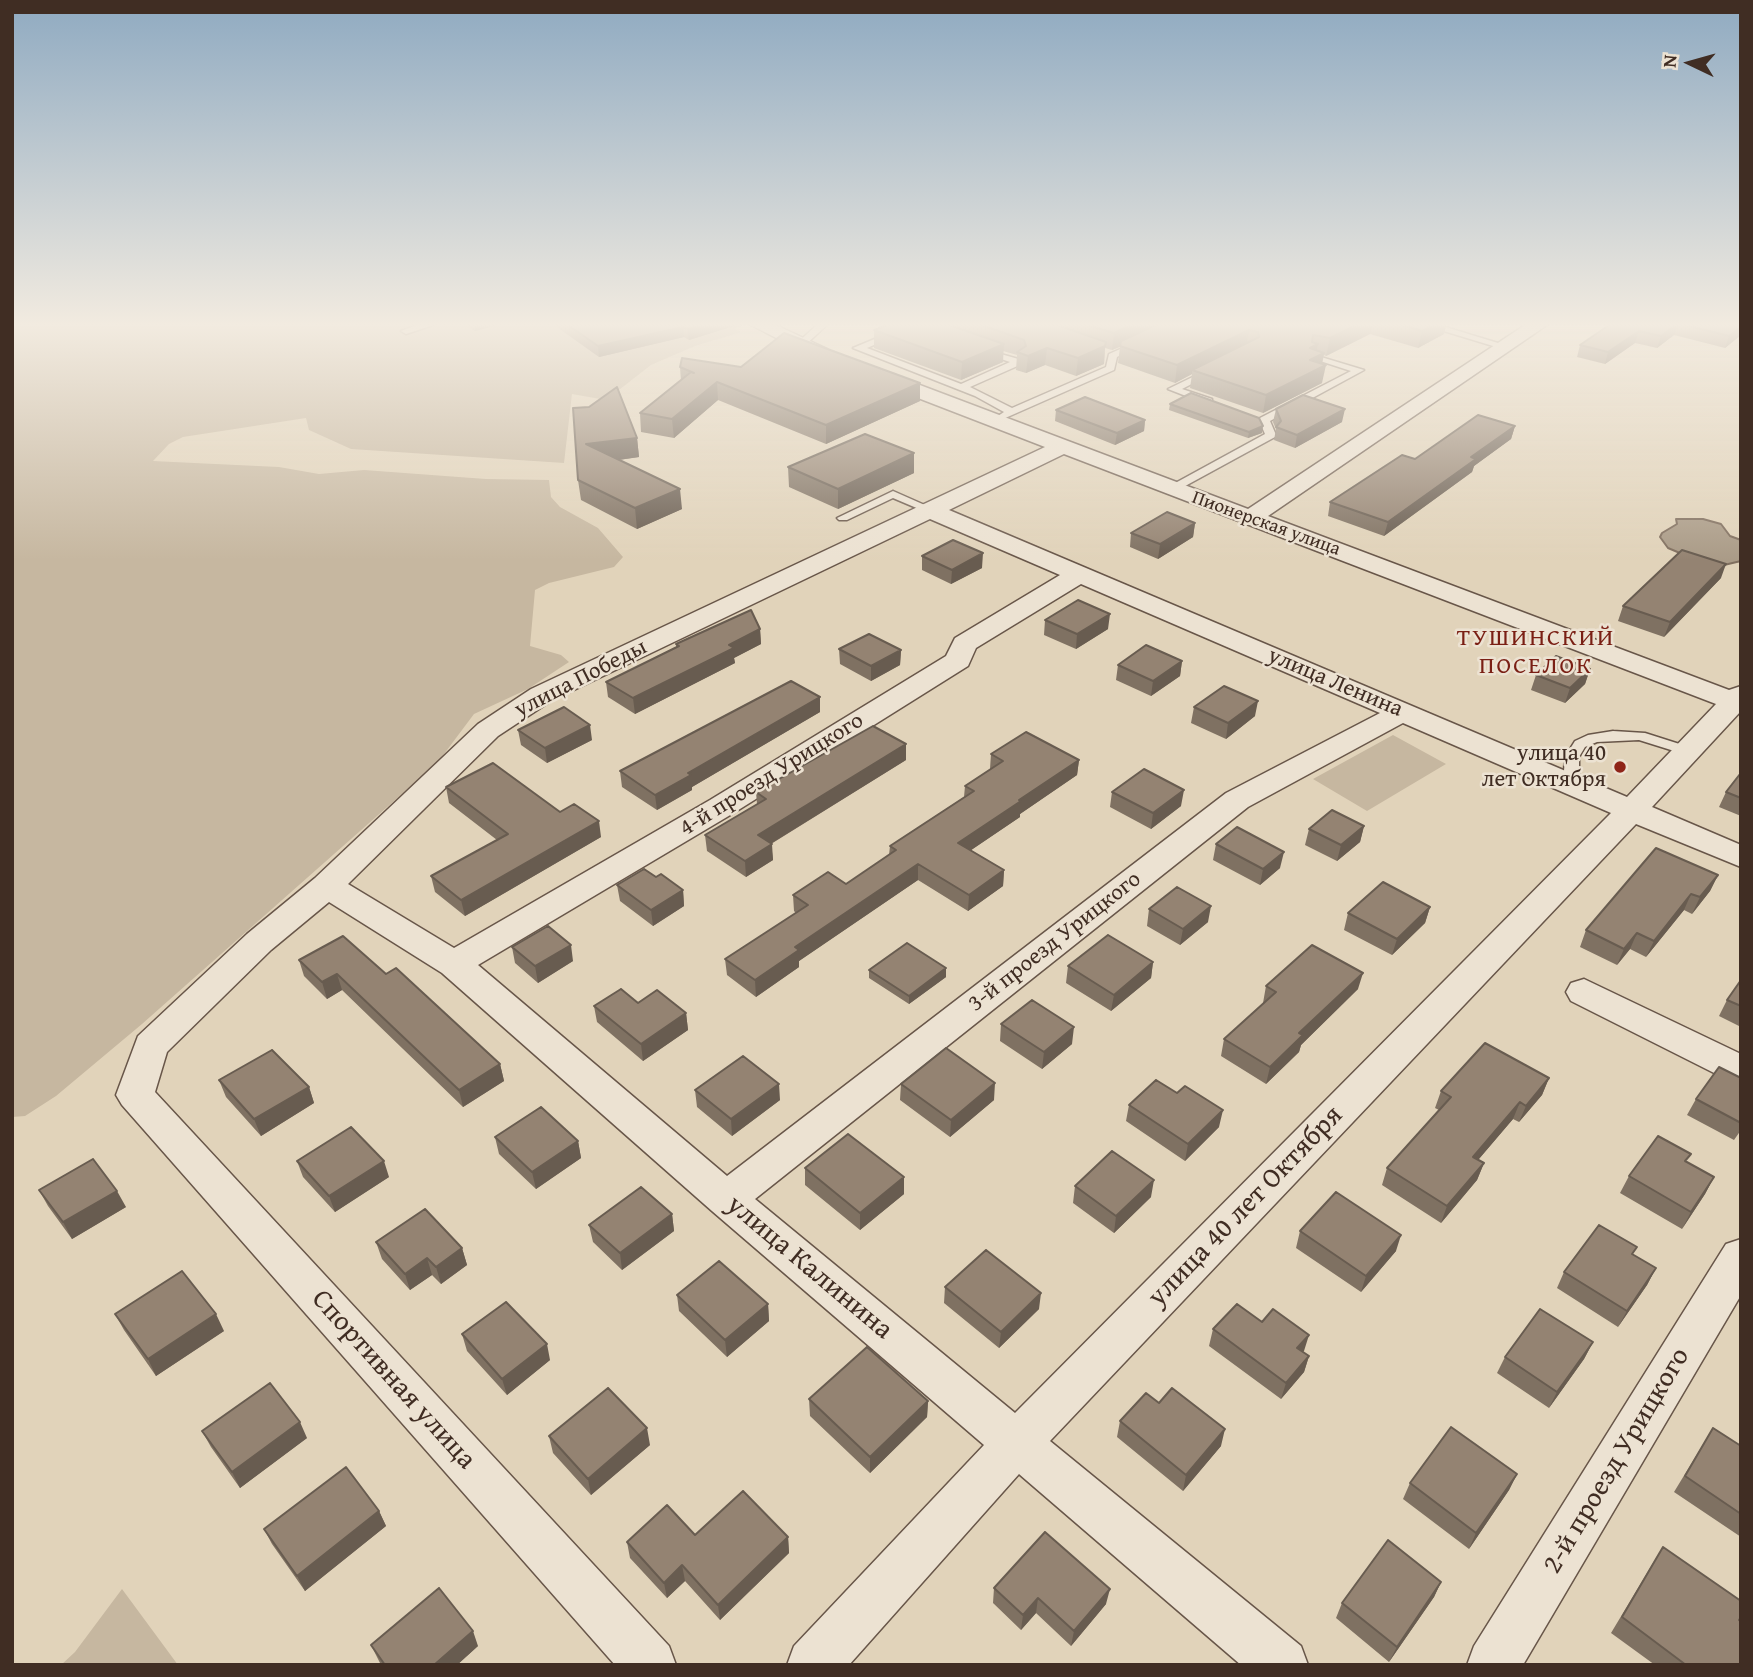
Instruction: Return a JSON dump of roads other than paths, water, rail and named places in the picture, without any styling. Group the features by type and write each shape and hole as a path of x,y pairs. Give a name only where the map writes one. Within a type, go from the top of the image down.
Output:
{"street":[{"name":"Пионерская улица","path":"967,403 1003,416 1062,447 1172,489 1737,697"},
{"path":"1251,517 1422,403"},
{"name":"улица Победы","path":"135,1095 151,1046 259,942 327,886 488,730 541,695 1062,447"},
{"name":"улица Ленина","path":"930,510 1741,857"},
{"name":"4-й проезд Урицкого","path":"454,964 721,807 958,660 964,644 1079,574"},
{"name":"улица 40 лет Октября","path":"813,1665 1018,1442 1631,811 1737,697"},
{"name":"3-й проезд Урицкого","path":"726,1199 1237,800 1403,712"},
{"name":"улица Калинина","path":"327,886 454,964 726,1199 1282,1665"},
{"path":"1584,992 1741,1070"},
{"name":"Спортивная улица","path":"135,1095 650,1665"},
{"name":"2-й проезд Урицкого","path":"1493,1665 1741,1257"}],"lane":[{"path":"985,403 1003,416 1032,403"},
{"path":"1214,403 1225,407"},
{"path":"1251,416 1264,420 1296,403"},
{"path":"1172,489 1271,435 1264,420"},
{"path":"843,518 892,494 930,510"},
{"path":"1571,785 1572,757 1580,744 1593,738 1613,735 1640,736 1687,751"}],"place":[{"name":"улица 40 лет Октября","path":"1620,767"}],"district":[{"name":"ТУШИНСКИЙ ПОСЕЛОК","path":"1536,653"}]}
